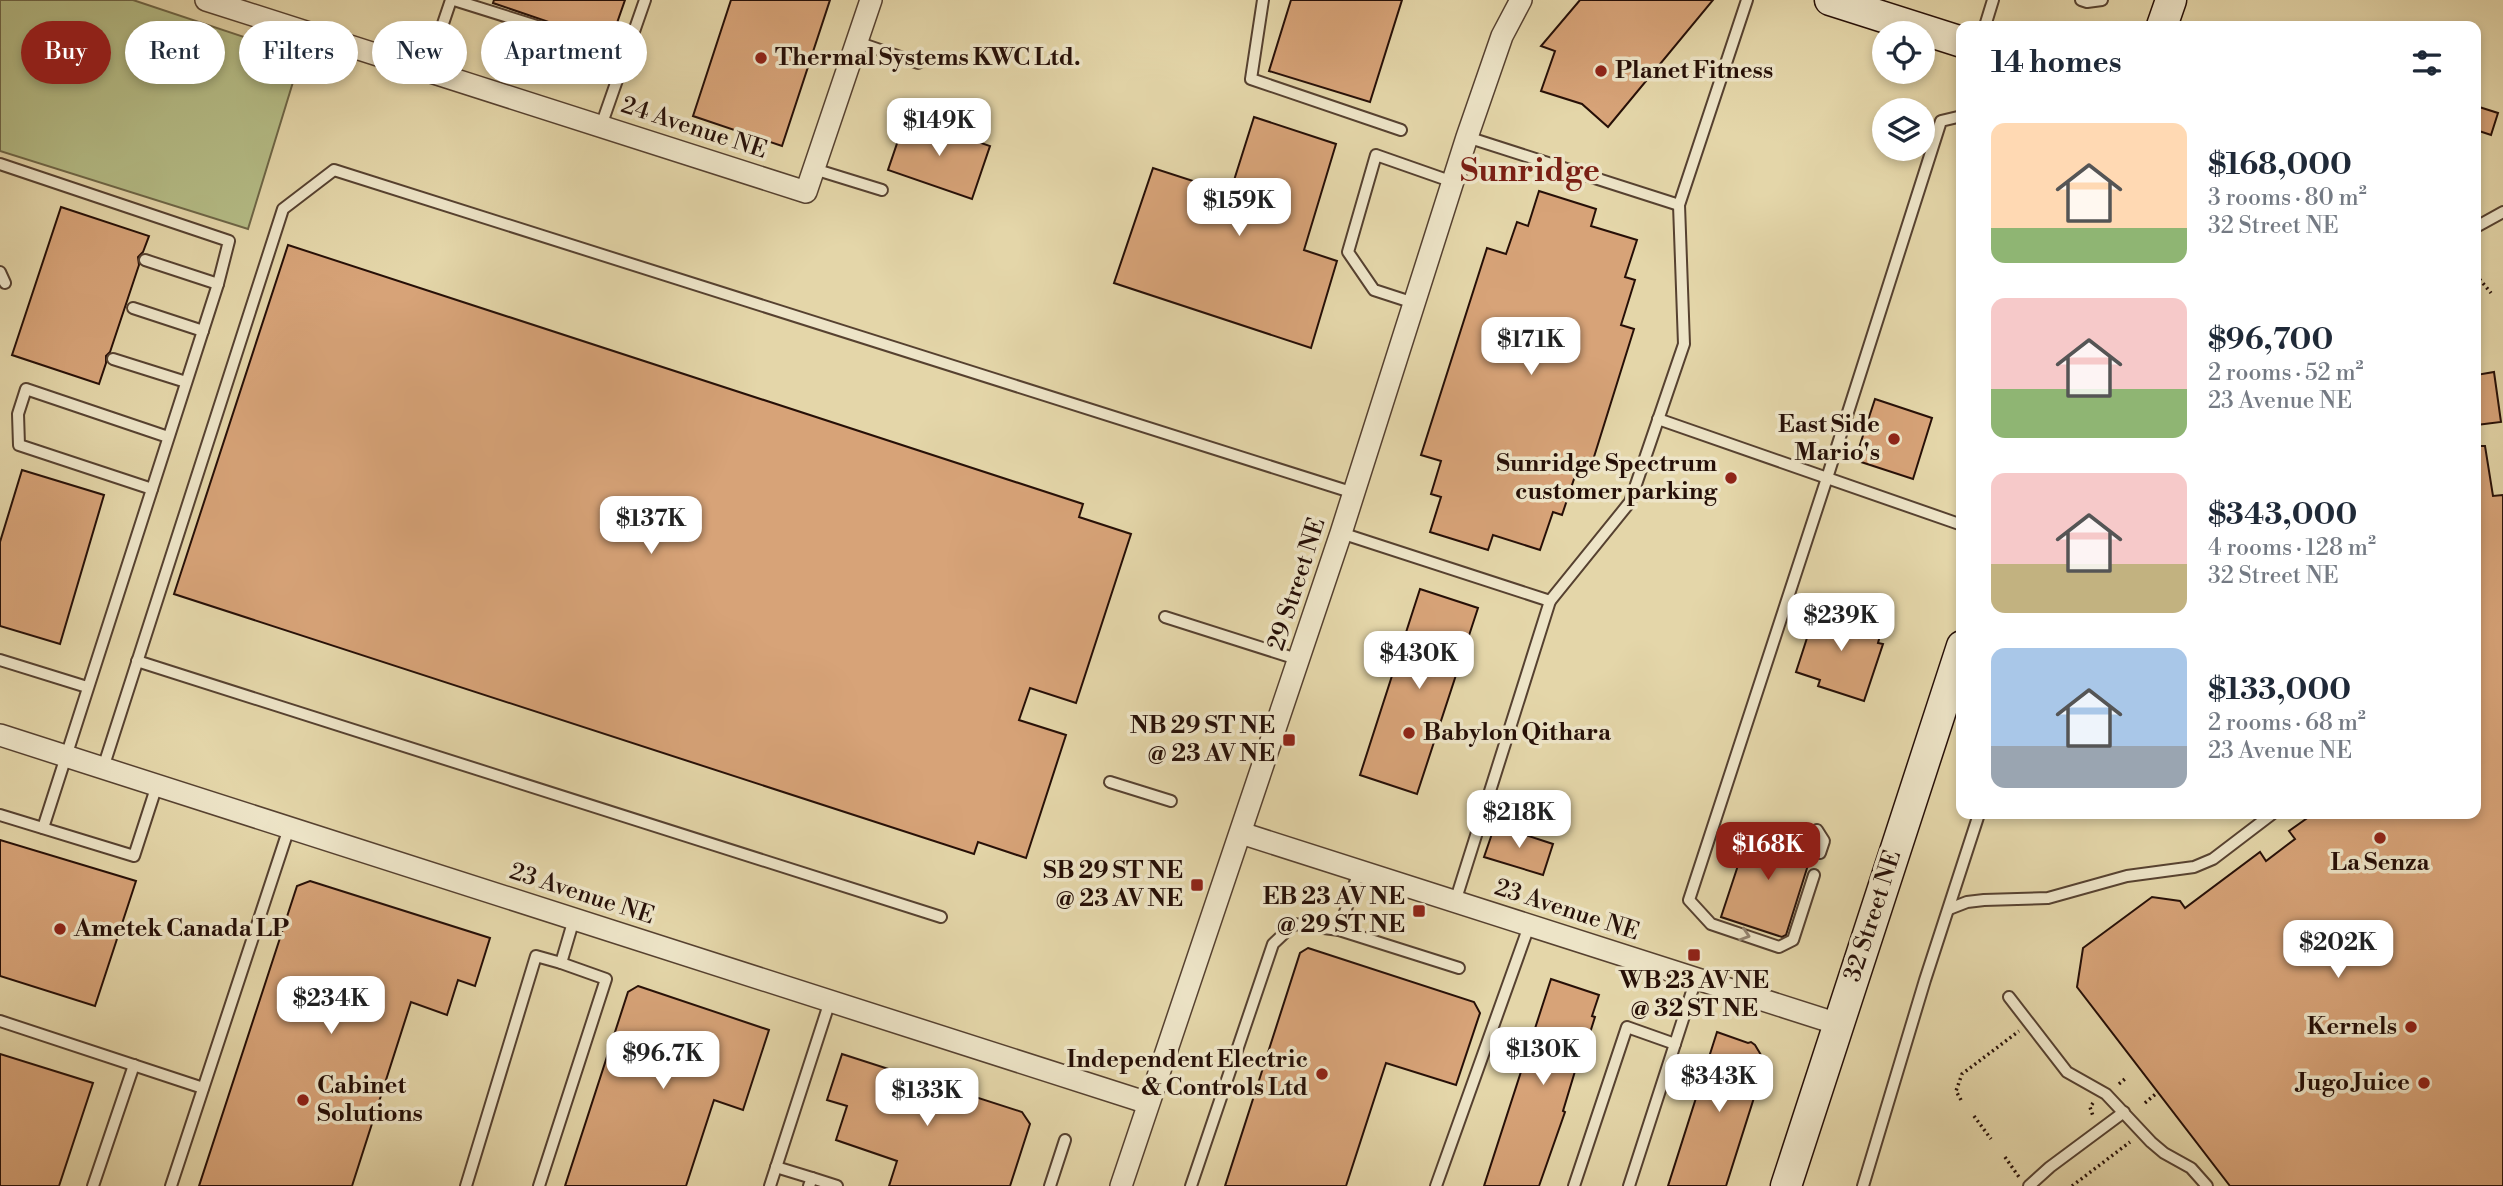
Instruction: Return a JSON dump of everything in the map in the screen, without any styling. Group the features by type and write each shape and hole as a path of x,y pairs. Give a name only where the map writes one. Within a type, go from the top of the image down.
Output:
{"street":[{"name":"24 Avenue NE","path":"206,0 372,53"},
{"path":"814,169 871,0"},
{"name":"29 Street NE","path":"1121,1186 1342,533 1467,137 1502,36 1521,0"},
{"path":"1830,0 1956,40"},
{"path":"2164,21 2171,0"},
{"name":"24 Avenue NE","path":"467,84 806,192 814,169"},
{"name":"32 Street NE","path":"1786,1186 1956,664"},
{"name":"23 Avenue NE","path":"0,735 1149,1103"},
{"name":"23 Avenue NE","path":"1241,833 1838,1024"}],"lane":[{"path":"445,21 452,0 520,21"},
{"path":"600,126 645,0"},
{"path":"1263,0 1251,79 1401,130"},
{"path":"1455,902 1550,601 1630,502 1684,344 1679,205 1747,0"},
{"path":"1987,21 1993,0"},
{"path":"2081,0 2102,0"},
{"path":"857,42 918,63"},
{"path":"1814,875 1793,940 1779,947 1711,924 1689,900 1941,121 1956,117"},
{"path":"1467,137 1679,205"},
{"path":"1414,303 1374,290 1348,252 1376,155 1453,182"},
{"path":"0,164 229,241 218,284 43,828"},
{"path":"814,169 882,190"},
{"path":"103,768 283,209 334,170 1354,493"},
{"path":"2481,224 2503,212"},
{"path":"145,260 218,284"},
{"path":"133,308 203,331"},
{"path":"113,359 186,382"},
{"path":"152,489 19,445 18,414 26,389 168,438"},
{"path":"1658,419 1956,523"},
{"path":"1342,533 1550,601"},
{"path":"1165,617 1300,660"},
{"path":"0,660 87,687"},
{"path":"137,661 941,917"},
{"path":"1110,782 1171,801"},
{"path":"0,815 134,856 157,785"},
{"path":"1863,1186 1977,819"},
{"path":"1948,909 1967,902 1984,900 2048,898 2127,876 2194,867 2213,859 2265,819"},
{"path":"171,1186 289,828"},
{"path":"1817,830 1824,841 1821,853"},
{"path":"1339,930 1359,871"},
{"path":"561,963 574,919"},
{"path":"1191,1186 1273,944 1294,924 1339,930 1459,968"},
{"path":"1436,1186 1530,926"},
{"path":"466,1186 536,956 606,979 539,1186"},
{"path":"1629,1186 1696,979"},
{"path":"2009,997 2067,1072 2105,1094 2151,1142 2191,1168 2207,1186"},
{"path":"770,1186 830,1001"},
{"path":"0,1021 203,1088"},
{"path":"1574,1186 1627,1027 1675,1044"},
{"path":"93,1186 134,1065"},
{"path":"2029,1186 2124,1112"},
{"path":"1050,1186 1065,1140"},
{"path":"776,1167 811,1182 837,1186"}],"path":[{"path":"2481,281 2491,293"},
{"path":"1961,1100 1956,1091 1962,1074 2021,1029"},
{"path":"2119,1084 2126,1078"},
{"path":"2145,1103 2158,1092"},
{"path":"2093,1116 2090,1107 2095,1101"},
{"path":"1974,1116 1991,1139"},
{"path":"2072,1186 2132,1140"},
{"path":"2114,1144 2119,1150"},
{"path":"2005,1157 2020,1177"}],"green space":[{"path":"0,0 133,0 196,21 125,21 125,84 225,84 225,31 239,35 239,84 292,84 248,229 0,151"}],"building":[{"path":"494,0 625,0 618,21 546,21 493,3"},
{"name":"Thermal Systems KWC Ltd.","path":"731,0 830,0 782,146 693,116"},
{"path":"1291,0 1402,0 1370,102 1269,71"},
{"name":"Planet Fitness","path":"1580,0 1713,0 1608,127 1582,104 1541,91 1555,51 1541,46"},
{"path":"2481,108 2498,113 2491,135 2481,132"},
{"path":"906,117 990,146 972,199 888,170"},
{"path":"1254,117 1336,144 1304,250 1337,261 1311,348 1114,283 1153,168 1230,193"},
{"path":"1539,191 1596,209 1591,226 1637,240 1625,277 1635,280 1621,325 1634,329 1588,476 1576,473 1562,515 1553,512 1540,550 1493,535 1488,550 1430,532 1441,497 1431,494 1441,461 1421,455 1487,248 1506,254 1517,222 1528,226"},
{"path":"61,207 149,236 143,252 138,257 139,265 110,352 106,356 99,384 12,355"},
{"path":"288,245 1083,504 1079,517 1131,534 1076,703 1030,688 1019,720 1066,735 1026,858 978,842 974,854 174,594"},
{"path":"2494,372 2501,422 2481,424 2481,374"},
{"path":"1875,399 1932,418 1913,479 1855,460"},
{"path":"2481,446 2485,446 2493,496 2503,495 2503,1186 2230,1186 2077,987 2083,948 2152,897 2180,901 2185,908 2260,852 2266,861 2295,839 2289,831 2306,819 2481,819"},
{"path":"22,470 104,495 60,644 0,626 0,542"},
{"path":"1420,589 1478,608 1417,794 1360,775"},
{"path":"1817,607 1882,628 1878,643 1883,644 1864,701 1818,686 1820,680 1796,672"},
{"path":"1495,825 1553,844 1543,875 1484,857"},
{"path":"1751,826 1814,846 1786,935 1782,937 1721,917"},
{"name":"Ametek Canada LP","path":"0,840 136,881 95,1006 0,976"},
{"name":"Cabinet Solutions","path":"310,881 490,938 475,986 458,980 447,1015 411,1002 352,1186 199,1186 297,886"},
{"name":"Independent Electric & Controls Ltd","path":"1308,948 1474,1002 1480,1013 1456,1085 1386,1063 1346,1186 1225,1186 1300,953"},
{"path":"1551,979 1599,995 1592,1016 1595,1017 1582,1058 1579,1058 1563,1111 1565,1112 1539,1186 1484,1186"},
{"path":"638,986 769,1030 743,1110 714,1100 686,1186 565,1186 628,992"},
{"path":"1717,1032 1755,1045 1764,1060 1764,1075 1759,1082 1726,1186 1668,1186"},
{"path":"0,1054 93,1083 59,1186 0,1186"},
{"path":"842,1054 1022,1112 1030,1124 1010,1186 889,1186 897,1161 836,1140 847,1106 827,1100"}],"place":[{"name":"Thermal Systems KWC Ltd.","path":"761,58"},
{"name":"Planet Fitness","path":"1601,71"},
{"name":"East Side Mario's","path":"1894,439"},
{"name":"Sunridge Spectrum customer parking","path":"1731,478"},
{"name":"Babylon Qithara","path":"1409,733"},
{"name":"NB 29 ST NE @ 23 AV NE","path":"1289,740"},
{"name":"La Senza","path":"2380,838"},
{"name":"SB 29 ST NE @ 23 AV NE","path":"1197,885"},
{"name":"EB 23 AV NE @ 29 ST NE","path":"1419,911"},
{"name":"Ametek Canada LP","path":"60,929"},
{"name":"WB 23 AV NE @ 32 ST NE","path":"1694,955"},
{"name":"Kernels","path":"2411,1027"},
{"name":"Independent Electric & Controls Ltd","path":"1322,1074"},
{"name":"Jugo Juice","path":"2424,1083"},
{"name":"Cabinet Solutions","path":"303,1100"}],"district":[{"name":"Sunridge","path":"1530,171"}]}
